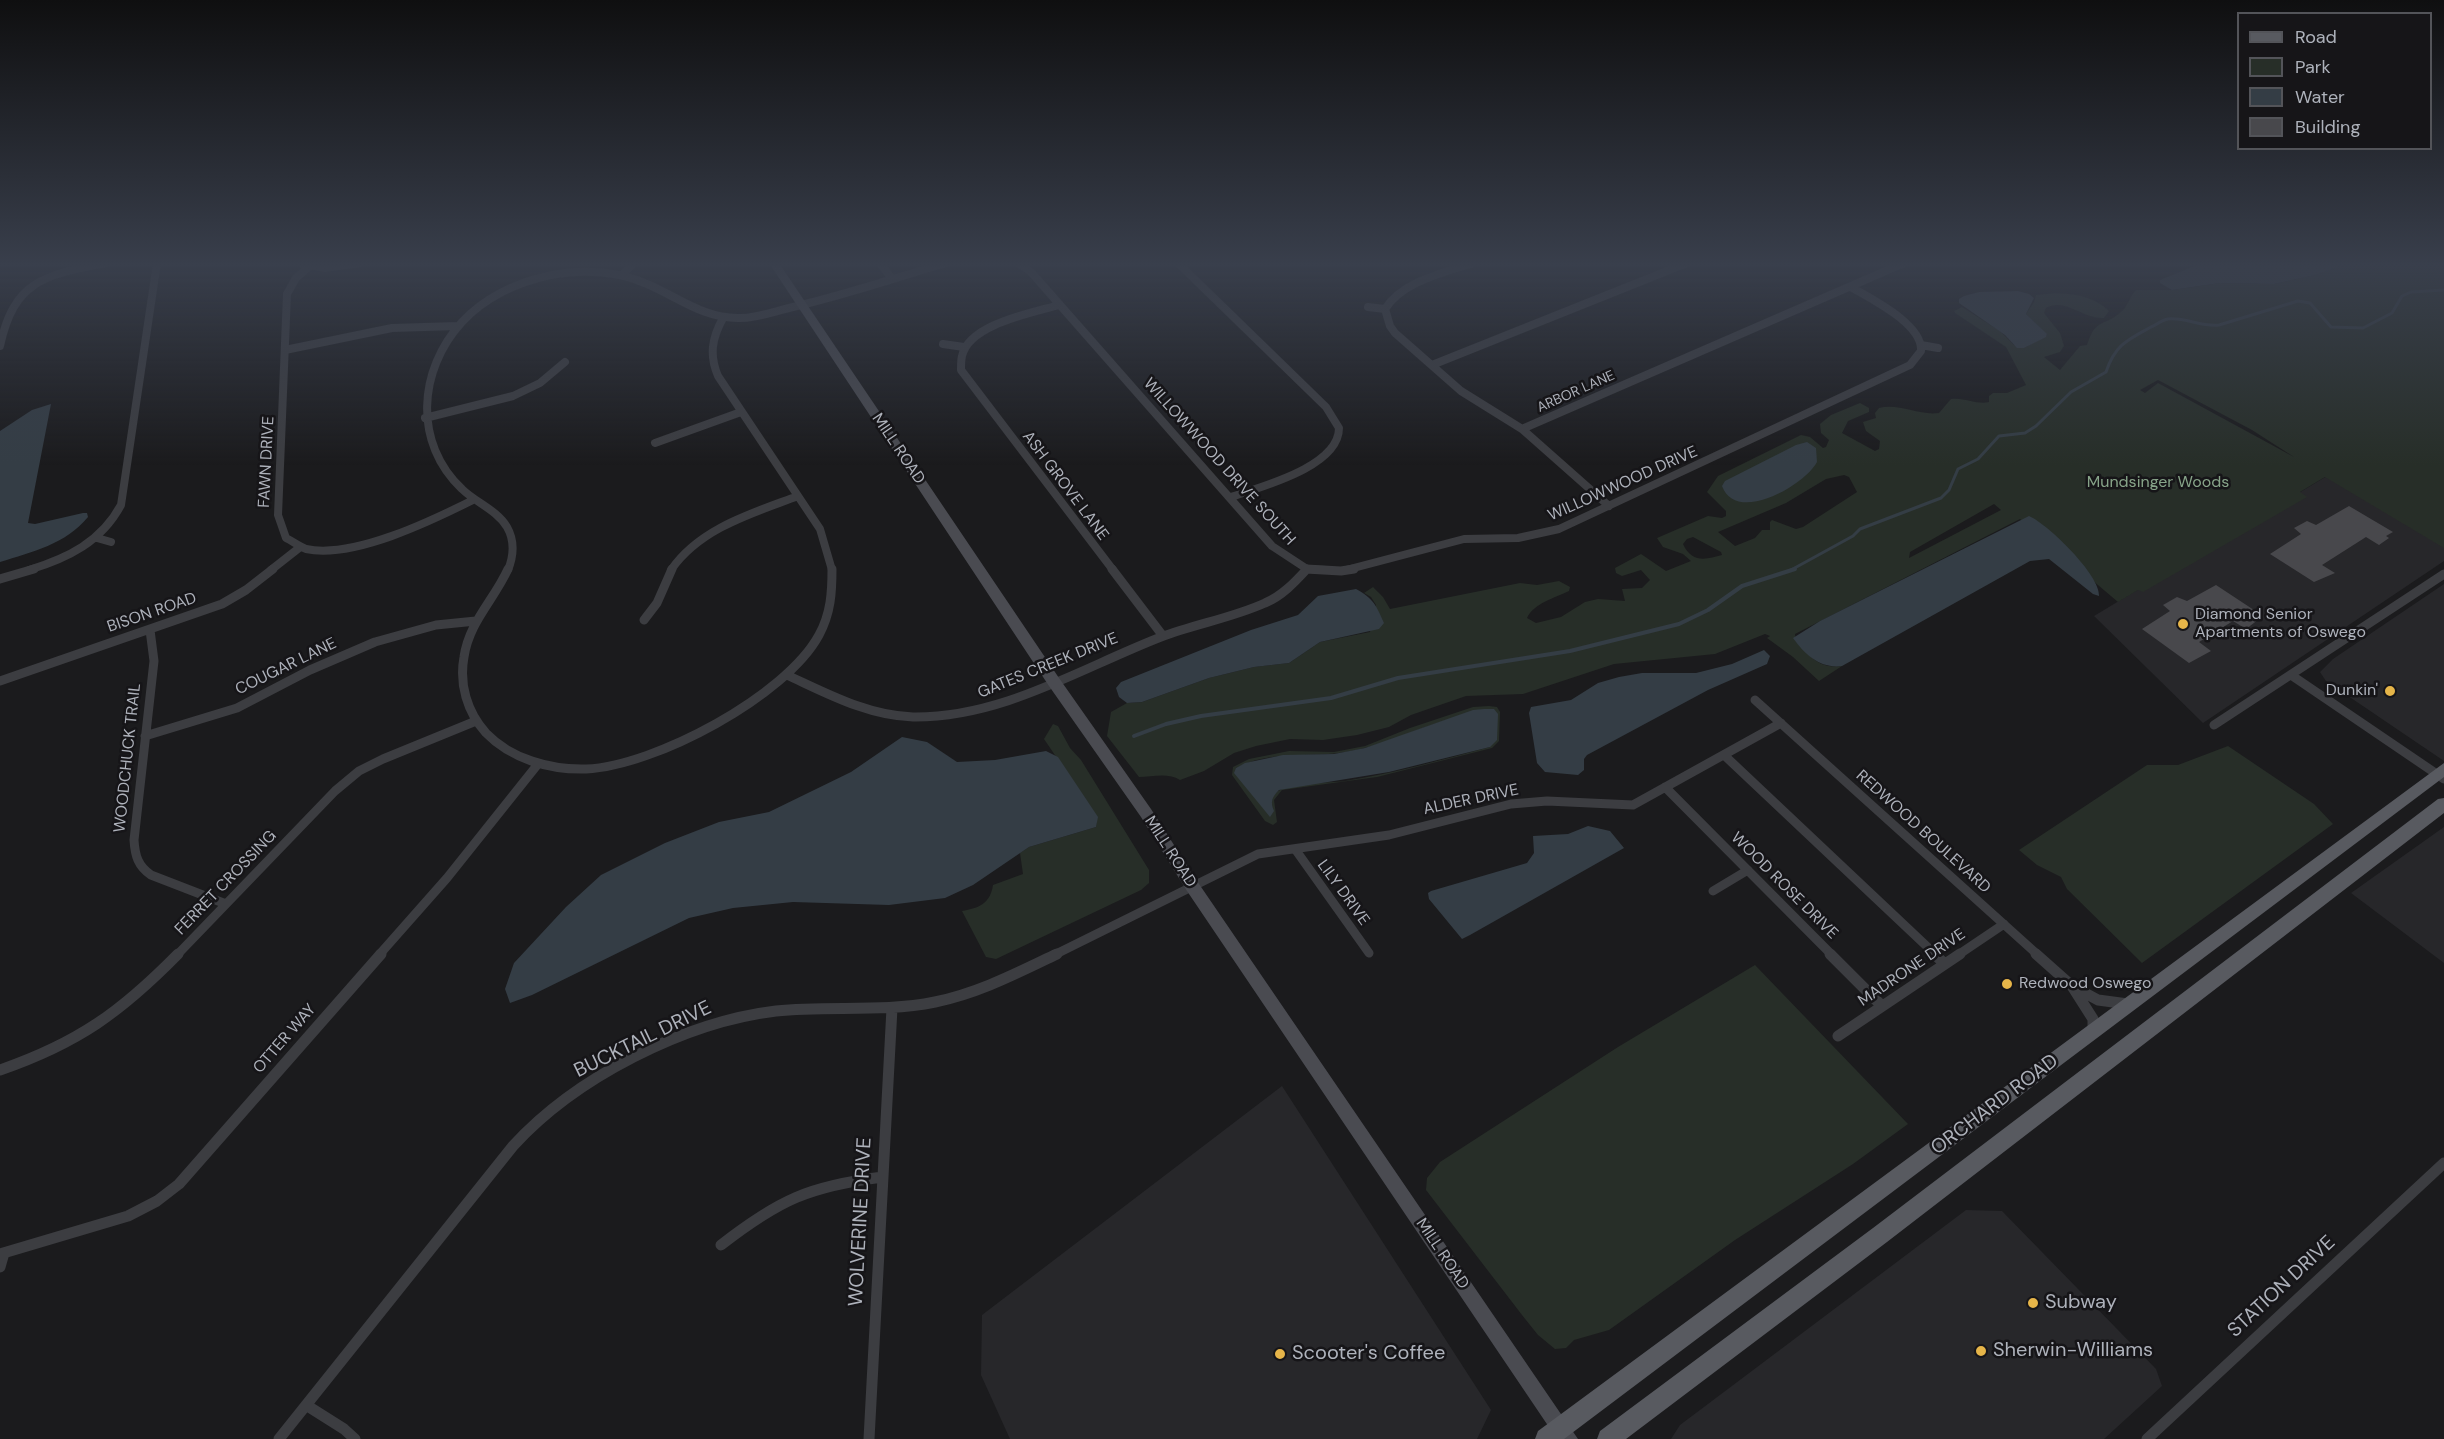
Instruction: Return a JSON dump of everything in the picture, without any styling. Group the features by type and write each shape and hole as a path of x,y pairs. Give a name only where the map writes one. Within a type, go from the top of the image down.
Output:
{"main road":[{"name":"ORCHARD ROAD","path":"1558,1435 2130,1004 2442,774"},
{"name":"ORCHARD ROAD","path":"1608,1439 1880,1235 2444,804"}],"street":[{"path":"0,346 4,330"},
{"path":"0,579 61,558 97,538 116,517 121,505 147,330"},
{"name":"FAWN DRIVE","path":"286,330 278,526 282,536 299,548"},
{"path":"285,350 378,330"},
{"path":"455,330 434,365 428,385 425,418 434,452 447,472 473,500 496,513 509,529 513,544 510,567 476,621 465,652 462,669 464,690 476,721 499,744 538,764 588,769 615,765 645,756 726,721 752,705 789,676 816,640 834,597 835,575 829,546 820,529 741,412 712,363 711,350 717,330"},
{"name":"MILL ROAD","path":"818,330 1054,682 1146,813 1192,886 1558,1435"},
{"path":"943,344 964,347 972,338 985,330"},
{"name":"WILLOWWOOD DRIVE SOUTH","path":"1082,330 1272,546 1307,569"},
{"path":"1231,498 1323,459 1335,446 1339,432 1335,419 1326,407 1247,330"},
{"path":"1393,330 1461,391 1521,429 1609,506"},
{"path":"1432,365 1519,330"},
{"name":"ARBOR LANE","path":"1521,429 1751,330"},
{"path":"1912,330 1921,345 1938,348"},
{"name":"WILLOWWOOD DRIVE","path":"1307,569 1341,571 1464,539 1533,536 1559,530 1902,370 1920,354 1921,345"},
{"name":"ASH GROVE LANE","path":"964,347 960,358 964,375 1162,636"},
{"path":"425,418 513,396 540,383 565,362"},
{"path":"655,443 741,412"},
{"path":"644,620 657,603 672,568 700,540 735,520 798,496"},
{"path":"299,548 330,550 349,548 430,520 473,500"},
{"path":"97,538 111,542"},
{"name":"BISON ROAD","path":"0,681 207,610 235,597 299,548"},
{"name":"GATES CREEK DRIVE","path":"789,676 858,707 884,714 912,717 950,716 983,710 1162,636 1276,598 1307,569"},
{"path":"2214,725 2444,574"},
{"name":"COUGAR LANE","path":"145,736 240,707 318,666 403,633 441,623 476,621"},
{"name":"WOODCHUCK TRAIL","path":"150,630 154,661 134,840 135,856 143,869 159,878 226,904"},
{"path":"2291,675 2442,774"},
{"name":"REDWOOD BOULEVARD","path":"1755,700 2072,986 2098,1001 2111,1005 2130,1004"},
{"name":"FERRET CROSSING","path":"0,1070 55,1051 117,1013 335,791 359,771 476,721"},
{"name":"ALDER DRIVE","path":"1192,886 1258,854 1389,835 1511,804 1547,801 1633,805 1781,723"},
{"path":"1724,755 1945,964"},
{"name":"OTTER WAY","path":"2,1253 128,1216 157,1201 179,1184 447,878 538,764"},
{"name":"WOOD ROSE DRIVE","path":"1665,787 1882,1006"},
{"name":"LILY DRIVE","path":"1295,849 1369,953"},
{"path":"1713,891 1748,870"},
{"name":"BUCKTAIL DRIVE","path":"279,1439 513,1146 543,1117 577,1091 673,1041 727,1019 780,1010 892,1008 938,1002 970,994 1002,981 1192,886"},
{"name":"MADRONE DRIVE","path":"1838,1036 2004,924"},
{"name":"REDWOOD BOULEVARD","path":"2072,986 2093,1019 2093,1032"},
{"name":"WOLVERINE DRIVE","path":"869,1439 892,1008"},
{"name":"STATION DRIVE","path":"2147,1439 2444,1163"},
{"path":"721,1245 757,1216 807,1190 832,1183 883,1176"},
{"path":"0,1267 2,1253"},
{"path":"306,1405 355,1439"}],"shaded area":[{"path":"2327,476 2444,545 2444,561 2203,723 2094,616"},
{"path":"2444,584 2444,761 2326,681 2320,672 2333,659"},
{"path":"2444,827 2444,963 2351,893"},
{"path":"1282,1086 1491,1410 1477,1439 1010,1439 981,1375 982,1315"},
{"path":"1966,1210 2002,1211 2156,1369 2162,1386 2104,1439 1671,1439 1680,1425"}],"green space":[{"name":"Mundsinger Woods","path":"1981,330 1999,330 2014,345 2024,348 2047,335 2042,330 2058,330 2064,346 2060,352 2044,357 2060,370 2080,346 2087,345 2094,330 2444,330 2444,548 2325,477 2300,492 2307,497 2143,592 2138,590 2118,602 2020,519 1795,634 1796,642 1816,661 1827,666 1842,666 1819,681 1765,634 1715,654 1614,664 1523,694 1466,696 1411,715 1389,727 1357,735 1323,740 1290,739 1256,746 1234,753 1204,771 1180,780 1165,776 1139,777 1107,736 1111,712 1127,703 1142,702 1209,678 1254,667 1289,663 1320,642 1370,632 1376,605 1371,597 1364,593 1373,587 1390,609 1520,583 1537,585 1559,581 1570,587 1569,591 1545,602 1530,613 1527,618 1536,623 1561,617 1585,602 1598,599 1625,601 1622,589 1642,588 1650,580 1641,570 1622,576 1616,573 1615,568 1641,554 1666,571 1691,561 1683,554 1663,547 1657,538 1708,516 1722,518 1726,516 1726,511 1707,492 1718,476 1801,435 1810,437 1823,448 1826,447 1829,440 1821,433 1820,424 1831,415 1860,403 1869,408 1869,412 1848,421 1842,433 1875,451 1879,449 1880,441 1866,431 1863,422 1876,418 1875,413 1879,408 1894,407 1924,413 1939,413 1951,399 1989,402 1989,396 1993,393 2007,393 2026,385 2006,347","holes":["2158,380 2252,430 2294,457 2158,383 2145,393 2140,390","1844,475 1849,477 1857,492 1803,527 1796,529 1772,520 1770,530 1762,530 1755,538 1735,546 1718,532 1786,503 1826,479","1994,504 2001,510 1909,558 1910,552","1693,537 1721,552 1722,555 1705,559 1691,555 1683,544 1687,539"]},
{"path":"1473,707 1497,707 1500,712 1499,741 1492,748 1377,777 1282,790 1274,800 1277,822 1273,825 1265,821 1232,775 1233,767 1249,759 1289,751 1334,752 1365,746","holes":["1447,720 1490,747 1363,778 1287,787 1276,793 1271,805 1236,768 1262,759 1359,750"]},
{"path":"1053,724 1058,726 1070,748 1081,760 1149,870 1149,883 1141,890 996,959 986,957 962,911 983,904 989,897 993,885 1023,874 1020,853 1029,847 1096,827 1097,817 1044,739"},
{"path":"2228,746 2314,804 2333,824 2142,963 2067,889 2061,877 2037,865 2019,850 2147,765 2178,765"},
{"path":"1755,965 1908,1124 1853,1164 1735,1240 1609,1330 1574,1340 1566,1348 1555,1349 1538,1335 1426,1190 1427,1178 1440,1162 1618,1047"}],"water":[{"path":"1998,330 2043,330 2047,334 2046,337 2024,348 2017,348"},
{"path":"51,404 28,523 35,524 83,513 87,513 88,517 69,534 48,546 0,562 0,431 32,410"},
{"path":"1807,442 1816,448 1817,462 1799,481 1785,490 1755,502 1741,502 1730,497 1722,486 1725,481 1796,445"},
{"path":"2029,516 2048,529 2083,564 2092,576 2099,596 2093,594 2049,559 2030,561 1842,666 1827,665 1814,660 1793,638 1820,621"},
{"path":"1356,589 1371,599 1376,607 1384,623 1379,629 1320,642 1289,663 1254,667 1209,678 1142,702 1127,703 1119,697 1116,688 1121,682 1251,630 1298,615 1318,596"},
{"path":"1764,650 1770,656 1767,664 1708,690 1587,755 1584,759 1584,770 1578,775 1545,772 1537,763 1529,713 1531,707 1571,700 1598,683 1619,677 1642,673 1696,673 1732,664"},
{"path":"1494,709 1498,714 1497,740 1490,747 1389,772 1279,790 1272,800 1274,811 1270,817 1234,773 1236,768 1245,763 1283,755 1334,754 1365,748 1473,710"},
{"path":"902,737 927,742 957,762 995,760 1046,751 1058,757 1098,817 1096,827 1029,847 973,885 945,898 889,905 793,902 733,908 689,918 532,995 510,1003 505,989 514,963 566,907 601,875 665,843 719,822 769,812 851,772"},
{"path":"1588,826 1610,831 1624,848 1462,939 1429,899 1428,893 1431,891 1527,863 1534,853 1533,836 1568,834"}],"building":[{"name":"Diamond Senior Apartments of Oswego","path":"2349,506 2393,532 2386,536 2389,538 2379,545 2366,537 2322,565 2335,573 2314,582 2270,554 2301,534 2294,528 2307,521 2316,525"},
{"name":"Diamond Senior Apartments of Oswego","path":"2216,585 2263,616 2246,629 2233,621 2199,642 2211,651 2189,663 2142,629 2170,611 2163,605 2177,597 2187,601"}],"waterway":[{"path":"1791,570 1853,536 1860,529 1941,498 1949,490 1958,469 1978,459 1999,436 2025,433 2036,426 2071,392 2106,372 2118,349 2146,330"},
{"path":"1134,736 1166,724 1201,716 1331,698 1398,678 1570,651 1679,624 1708,610 1742,586 1795,569"}],"place":[{"name":"Diamond Senior Apartments of Oswego","path":"2183,624"},
{"name":"Dunkin'","path":"2390,691"},
{"name":"Redwood Oswego","path":"2007,984"},
{"name":"Subway","path":"2033,1303"},
{"name":"Sherwin-Williams","path":"1981,1351"},
{"name":"Scooter's Coffee","path":"1280,1354"}]}
